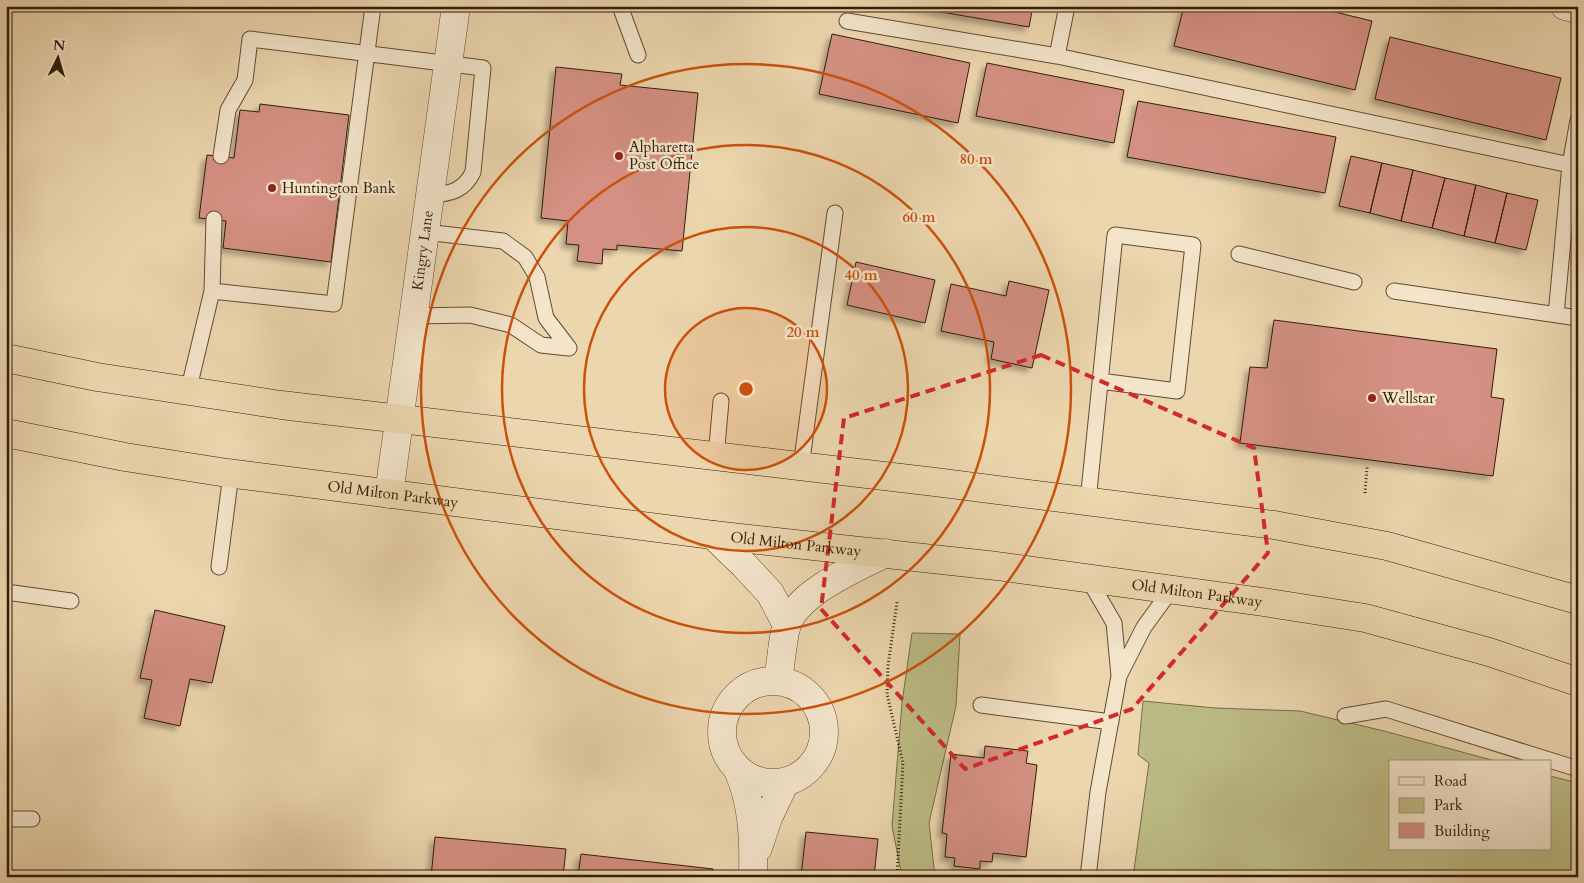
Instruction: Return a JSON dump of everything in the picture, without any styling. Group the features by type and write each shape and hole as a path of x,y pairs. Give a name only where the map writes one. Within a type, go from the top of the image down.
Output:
{"highway":[{"path":"6,358 97,377 188,392 399,420 1088,501 1274,525 1381,545 1578,600"},
{"name":"Old Milton Parkway","path":"6,433 125,457 231,474 713,535 996,566 1263,602 1365,618 1489,652 1578,682"}],"street":[{"name":"Kingry Lane","path":"389,494 456,6"},
{"path":"1565,6 1578,9"},
{"path":"713,535 770,593 786,626"},
{"path":"778,680 786,626 795,611 810,596 845,573 886,553"},
{"path":"738,770 760,782 785,782 800,776 812,766 821,752 825,736 824,720 818,706 808,693 794,684 778,680 762,681 747,687 734,697 726,711 721,726 722,742 728,758 738,770 747,790 751,816 753,875"},
{"path":"753,875 766,823 785,782"}],"lane":[{"path":"212,291 334,304 373,6"},
{"path":"620,6 638,55"},
{"path":"1057,56 1067,6"},
{"path":"847,20 1057,56 1570,165"},
{"path":"221,156 228,110 245,80 250,39 483,68 473,172 468,182 460,189 447,194 430,195"},
{"path":"1556,315 1570,165 1578,120"},
{"path":"801,467 835,213"},
{"path":"188,392 212,291 214,219"},
{"path":"414,316 470,315 511,324 541,345 569,348 546,318 537,278 525,256 503,242 425,232"},
{"path":"1088,501 1100,382 1115,235 1193,245 1177,391 1100,382"},
{"path":"1239,254 1354,282"},
{"path":"1394,291 1578,318"},
{"path":"716,457 721,401"},
{"path":"219,567 231,474"},
{"path":"1088,877 1098,792 1119,676 1114,623 1089,580"},
{"path":"1119,676 1144,627 1171,590"},
{"path":"6,592 71,601"},
{"path":"981,705 1111,722"},
{"path":"1345,716 1386,709 1549,760"},
{"path":"1552,761 1578,769"},
{"path":"6,819 32,819"}],"path":[{"path":"1365,493 1367,467"},
{"path":"897,602 888,666 887,694 903,763 897,877"}],"highlighted area":[{"path":"1041,355 1254,448 1268,553 1132,709 965,769 821,609 844,418"}],"green space":[{"path":"912,633 960,634 956,706 929,823 935,877 902,877 892,826 902,703"},
{"path":"1143,701 1215,708 1300,711 1492,760 1389,760 1389,850 1552,850 1552,776 1578,783 1578,877 1133,877 1149,763 1138,755"}],"building":[{"path":"906,6 1033,6 1029,27"},
{"path":"1184,6 1310,6 1372,21 1355,90 1174,46"},
{"path":"832,34 970,63 958,123 819,94"},
{"path":"1390,37 1561,78 1546,140 1375,99"},
{"path":"987,63 1124,90 1114,143 976,116"},
{"name":"Alpharetta Post Office","path":"556,67 622,74 620,85 698,93 682,251 617,245 617,250 603,249 602,264 577,261 579,245 566,244 568,221 541,218"},
{"path":"1138,101 1336,137 1325,193 1127,157"},
{"name":"Huntington Bank","path":"260,104 349,115 331,262 223,248 226,221 199,218 207,155 234,158 240,110 259,112"},
{"path":"1351,156 1382,163 1370,213 1339,206"},
{"path":"1382,163 1413,170 1401,221 1370,213"},
{"path":"1413,170 1445,178 1432,228 1401,221"},
{"path":"1445,178 1476,185 1464,236 1432,228"},
{"path":"1476,185 1507,193 1495,243 1464,236"},
{"path":"1507,193 1538,200 1526,250 1495,243"},
{"path":"856,262 935,280 925,323 847,305"},
{"path":"1009,281 1049,290 1032,368 991,359 994,342 941,331 951,284 1006,296"},
{"name":"Wellstar","path":"1274,320 1497,349 1491,397 1504,399 1493,476 1240,443 1250,367 1267,368"},
{"path":"155,610 225,626 212,683 190,679 180,726 144,718 152,680 140,678"},
{"path":"985,746 1028,751 1026,763 1037,765 1026,857 993,853 992,862 980,861 980,869 954,866 955,858 945,857 947,834 942,833 951,754 984,758"},
{"path":"806,832 878,839 874,877 801,877"},
{"path":"435,837 566,849 563,877 431,877"},
{"path":"581,854 713,869 712,877 578,877"}],"place":[{"name":"Alpharetta Post Office","path":"619,156"},
{"name":"Huntington Bank","path":"272,188"},
{"name":"Wellstar","path":"1372,398"}]}
